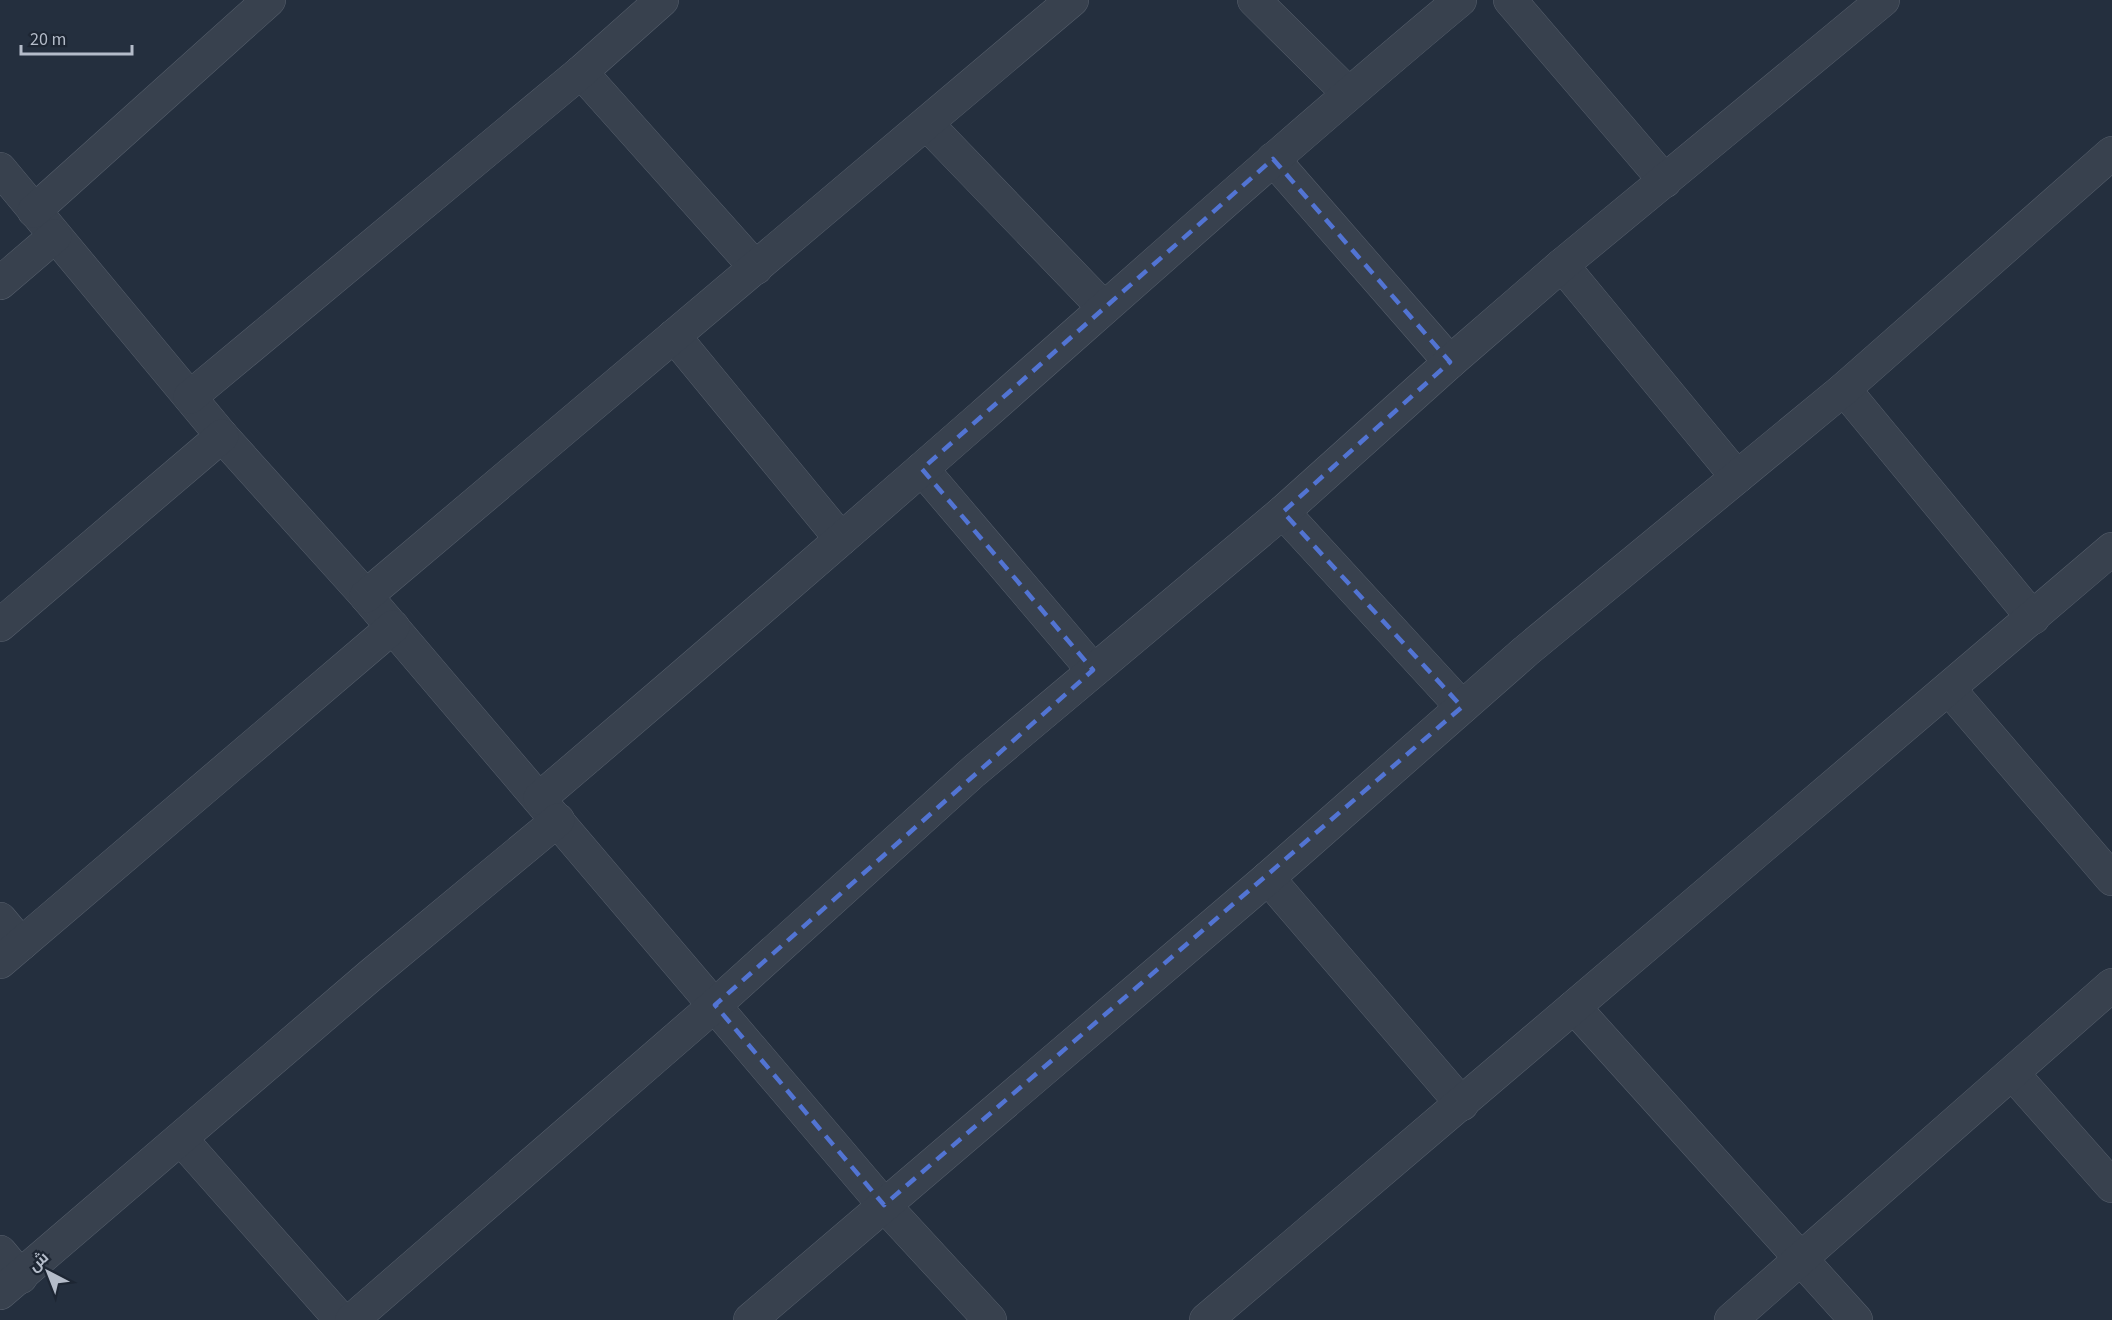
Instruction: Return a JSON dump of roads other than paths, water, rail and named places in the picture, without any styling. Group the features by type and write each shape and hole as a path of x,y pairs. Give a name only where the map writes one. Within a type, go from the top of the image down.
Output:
{"street":[{"path":"34,211 269,0"},
{"path":"190,397 581,72 662,0"},
{"path":"366,596 1072,0"},
{"path":"1254,0 1348,93"},
{"path":"0,1252 10,1285 371,975 549,809 700,663 1348,93 1460,0"},
{"path":"1510,0 1665,181"},
{"path":"352,1320 715,1005 974,772 1283,512 1562,265 1883,0"},
{"path":"581,72 756,267"},
{"path":"927,124 1104,308"},
{"path":"750,1320 1268,878 1526,651 1845,389 2112,153"},
{"path":"1273,159 1450,362"},
{"path":"0,170 222,436 393,627 884,1205 990,1320"},
{"path":"0,284 55,236"},
{"path":"1562,265 1737,477"},
{"path":"675,336 840,539"},
{"path":"1845,389 2033,618"},
{"path":"0,626 222,436"},
{"path":"922,469 1093,670"},
{"path":"1283,512 1462,707"},
{"path":"1206,1320 2112,549"},
{"path":"0,919 10,953 393,627"},
{"path":"1949,689 2112,879"},
{"path":"1268,878 1462,1104"},
{"path":"1731,1320 2112,985"},
{"path":"1574,1007 1856,1320"},
{"path":"2013,1074 2112,1186"},
{"path":"181,1139 341,1320"}]}
